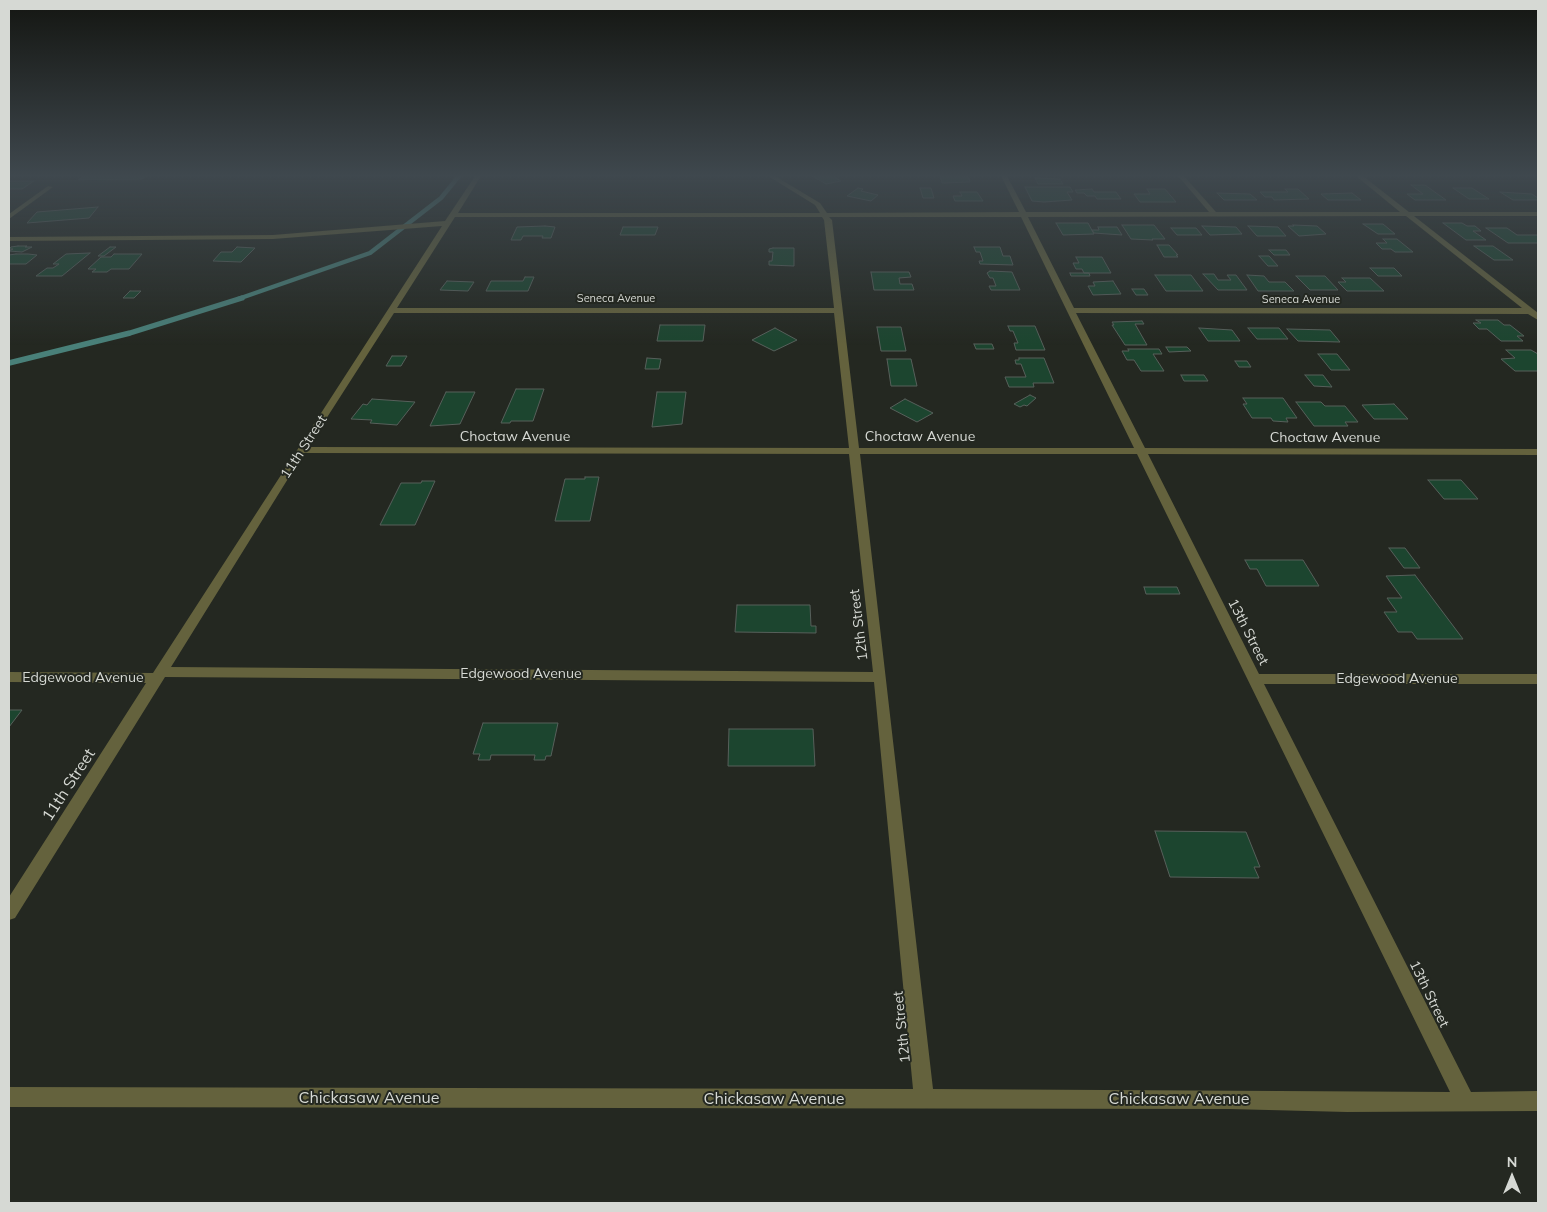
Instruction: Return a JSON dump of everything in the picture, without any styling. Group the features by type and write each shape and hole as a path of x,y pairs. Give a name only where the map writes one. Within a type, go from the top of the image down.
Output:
{"street":[{"path":"9,239 273,238 330,233"},
{"name":"11th Street","path":"9,912 301,450 441,233"},
{"name":"12th Street","path":"830,233 880,677 924,1099"},
{"name":"13th Street","path":"1032,233 1465,1101"},
{"path":"1430,233 1538,317"},
{"name":"Seneca Avenue","path":"392,310 839,311"},
{"name":"Seneca Avenue","path":"1071,310 1530,311"},
{"name":"Choctaw Avenue","path":"301,450 1538,452"},
{"name":"Edgewood Avenue","path":"9,678 160,675 880,677"},
{"name":"Edgewood Avenue","path":"1255,679 1538,679"},
{"name":"Chickasaw Avenue","path":"9,1097 1538,1101"}],"building":[{"path":"514,233 553,233 551,238 523,236 521,240 511,240"},
{"path":"621,233 656,233 655,235 620,235"},
{"path":"1062,233 1094,234 1063,235"},
{"path":"1094,233 1120,233 1122,235"},
{"path":"1127,233 1160,233 1165,239 1153,240 1131,239"},
{"path":"1175,233 1200,233 1202,235 1177,235"},
{"path":"1208,233 1242,234 1210,235"},
{"path":"1254,233 1283,233 1286,236 1257,236"},
{"path":"1295,233 1326,234 1299,236"},
{"path":"1376,233 1395,234 1378,234"},
{"path":"1456,233 1475,233 1486,240 1466,240"},
{"path":"1493,233 1538,235 1538,243 1508,243"},
{"path":"1383,239 1397,239 1413,252 1395,252 1391,249 1382,249 1376,243 1387,243"},
{"path":"1157,245 1169,245 1178,257 1164,257"},
{"path":"1474,246 1493,246 1513,260 1494,260"},
{"path":"11,247 32,247 22,252 9,251 13,249 9,249"},
{"path":"110,247 116,247 104,256 98,256"},
{"path":"237,247 255,248 241,262 213,261 221,252 232,252"},
{"path":"974,247 1000,247 1003,256 1010,256 1013,265 980,264 979,261 983,261 980,252 976,252"},
{"path":"794,248 794,266 769,265 769,261 772,261 773,252 769,252 769,249"},
{"path":"1269,250 1286,250 1290,255 1274,255"},
{"path":"90,253 62,276 36,276 47,268 53,268 59,264 53,264 66,254"},
{"path":"114,254 142,254 129,269 92,272 96,269 88,269 101,257 111,257"},
{"path":"9,255 37,255 26,264 9,264"},
{"path":"1259,256 1269,256 1278,266 1268,266"},
{"path":"1076,257 1102,257 1111,273 1084,273 1082,269 1076,269 1073,263 1079,263"},
{"path":"1370,268 1394,268 1402,276 1378,276"},
{"path":"990,271 1012,272 1020,290 991,290 989,286 996,286 993,278 990,278 987,273"},
{"path":"871,272 909,272 911,277 899,278 900,284 912,284 914,290 874,290"},
{"path":"1070,273 1089,273 1090,276 1071,276"},
{"path":"1203,274 1214,274 1218,280 1231,280 1227,275 1236,275 1247,290 1218,290"},
{"path":"1155,275 1191,275 1203,291 1166,291"},
{"path":"1247,275 1264,276 1269,282 1285,282 1294,291 1258,291"},
{"path":"1296,276 1325,276 1338,290 1310,290"},
{"path":"525,277 534,277 528,291 486,291 491,281 523,281"},
{"path":"1342,278 1370,278 1384,291 1347,291 1338,282 1346,282"},
{"path":"447,281 474,282 468,291 440,290"},
{"path":"1113,281 1121,294 1093,295 1088,286 1095,286 1093,282"},
{"path":"1132,289 1144,289 1148,295 1136,295"},
{"path":"130,291 141,291 134,298 123,298"},
{"path":"1476,320 1498,320 1504,325 1510,325 1524,336 1517,336 1523,341 1501,341 1487,329 1479,329 1473,323 1481,323"},
{"path":"1142,321 1144,324 1135,324 1147,345 1125,345 1112,325 1114,325 1112,322"},
{"path":"660,325 705,325 703,341 657,341"},
{"path":"1008,326 1035,326 1045,350 1016,350 1014,343 1018,343 1013,331 1010,331"},
{"path":"877,327 901,327 906,351 881,351"},
{"path":"775,328 797,340 774,351 752,340"},
{"path":"1199,328 1232,330 1240,341 1208,341"},
{"path":"1248,328 1279,328 1288,339 1257,339"},
{"path":"1287,329 1330,330 1340,342 1298,341"},
{"path":"974,344 992,344 994,349 976,349"},
{"path":"1166,347 1187,347 1191,351 1169,352"},
{"path":"1128,349 1159,349 1162,354 1153,354 1164,371 1141,371 1134,360 1127,360 1122,351 1129,351"},
{"path":"1506,350 1531,350 1538,354 1538,371 1515,371 1501,359 1515,358"},
{"path":"1318,354 1337,354 1350,370 1331,370"},
{"path":"392,356 407,356 401,366 386,366"},
{"path":"647,358 661,359 659,369 645,369"},
{"path":"1019,358 1044,358 1054,383 1033,383 1034,387 1009,387 1005,377 1026,377 1021,364 1016,364 1015,360 1019,360"},
{"path":"887,359 911,359 917,386 891,386"},
{"path":"1235,361 1247,361 1251,367 1239,367"},
{"path":"1181,375 1204,375 1208,381 1184,381"},
{"path":"1305,375 1323,375 1332,387 1314,386"},
{"path":"516,389 544,389 533,421 501,423"},
{"path":"446,392 475,392 460,424 430,426"},
{"path":"657,392 686,392 682,424 652,427"},
{"path":"1030,395 1036,398 1027,406 1020,407 1014,404"},
{"path":"1243,398 1283,398 1297,418 1286,418 1288,422 1273,421 1271,418 1252,418 1243,404 1247,404"},
{"path":"372,399 415,402 397,425 370,423 372,420 351,419 363,404 367,405"},
{"path":"905,399 933,413 917,422 890,408"},
{"path":"1296,402 1321,402 1325,406 1345,406 1358,422 1345,422 1348,426 1314,426"},
{"path":"1394,404 1408,419 1374,419 1362,405"},
{"path":"585,477 599,477 590,521 555,521 565,479 585,479"},
{"path":"1428,480 1461,480 1478,499 1444,499"},
{"path":"422,481 435,481 415,525 380,525 401,483 421,483"},
{"path":"1389,548 1405,548 1420,568 1404,568"},
{"path":"1245,560 1303,560 1319,586 1266,586 1257,569 1250,569"},
{"path":"1415,575 1463,639 1417,639 1412,632 1398,632 1384,612 1397,612 1387,598 1402,598 1386,576"},
{"path":"1144,587 1177,587 1180,594 1146,594"},
{"path":"737,605 810,605 811,626 816,626 816,633 735,632"},
{"path":"9,710 22,710 9,727"},
{"path":"483,723 558,723 551,756 546,756 545,760 534,760 535,755 491,755 490,760 478,760 480,754 473,754"},
{"path":"729,729 813,729 815,766 728,766"},
{"path":"1155,831 1246,832 1260,867 1254,867 1259,878 1170,877"}],"waterway":[{"path":"238,299 370,253 396,233"},
{"path":"9,363 130,333 242,298"}]}
